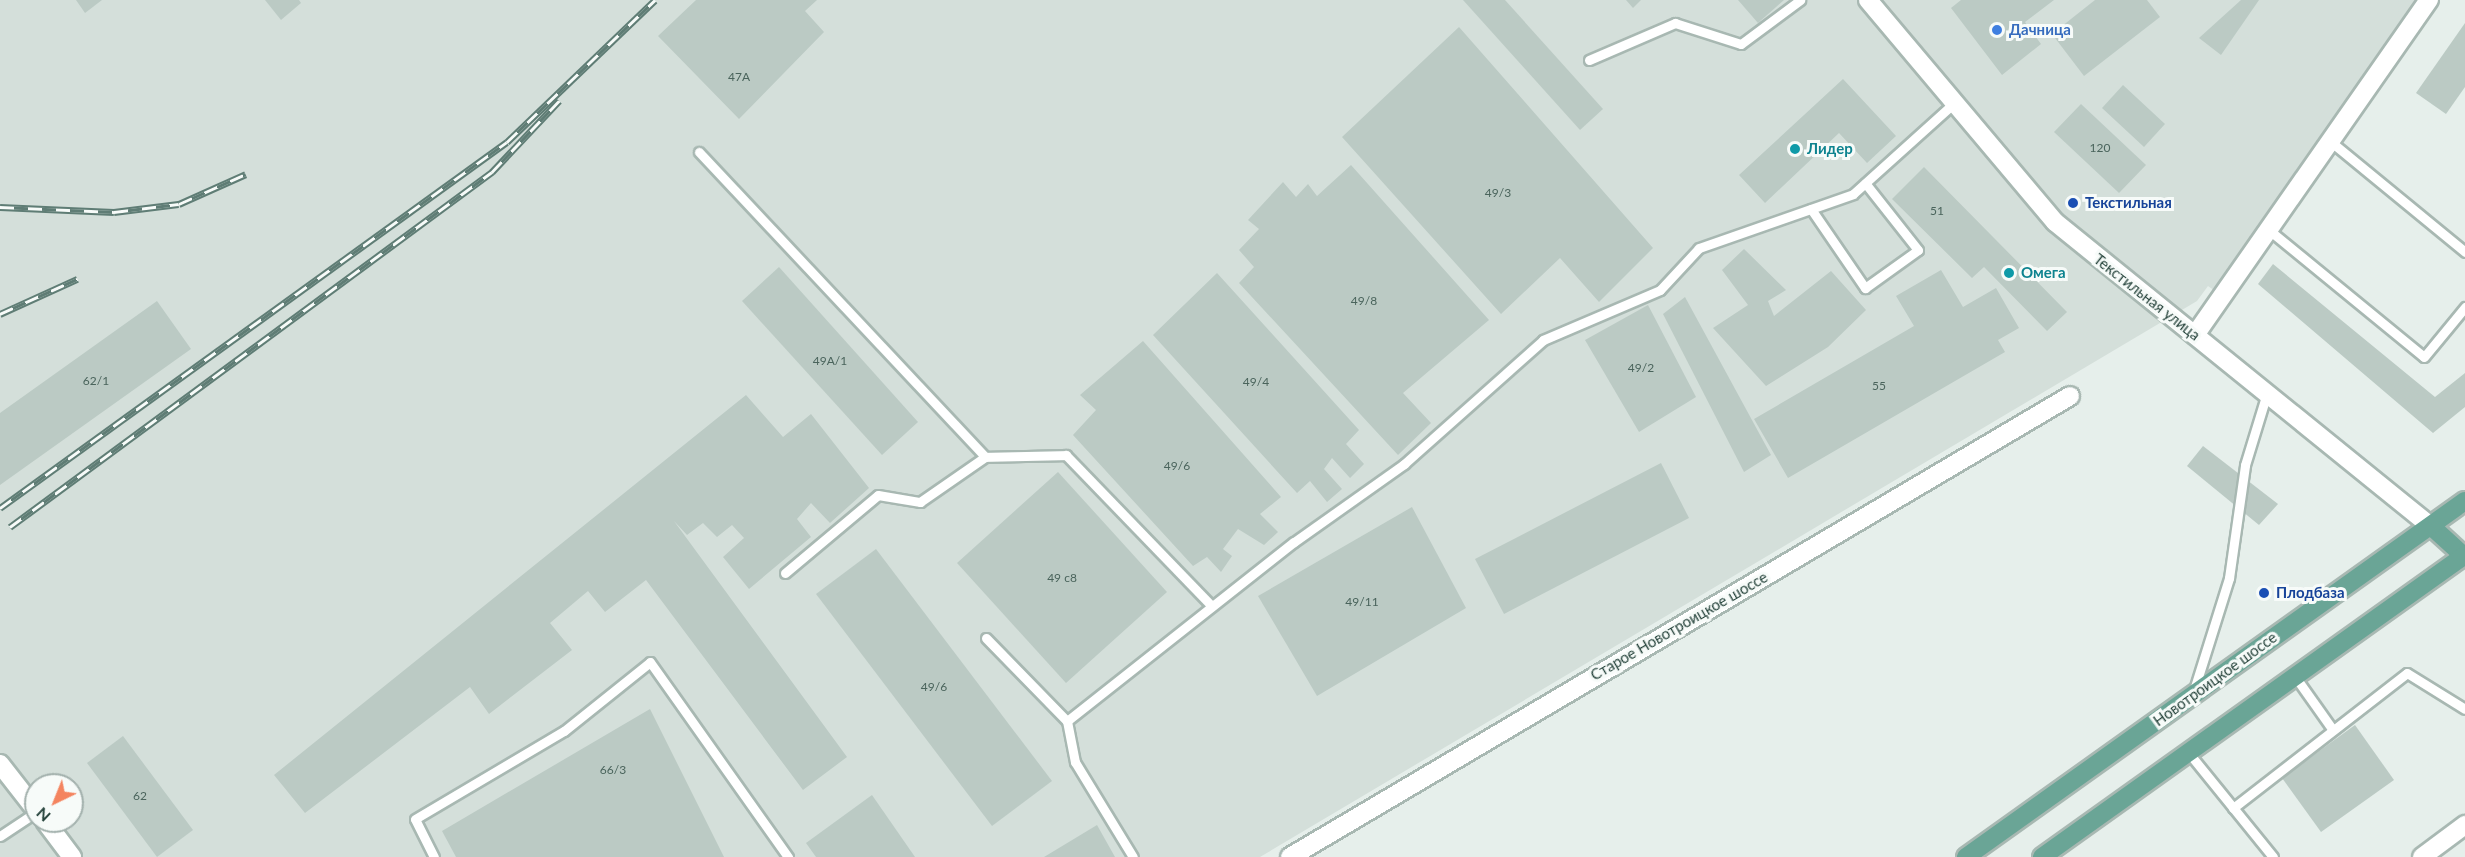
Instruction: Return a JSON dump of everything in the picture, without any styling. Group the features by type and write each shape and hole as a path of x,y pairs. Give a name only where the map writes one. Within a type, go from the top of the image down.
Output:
{"main road":[{"name":"Новотроицкое шоссе","path":"1966,857 2465,501"},
{"name":"Текстильная улица","path":"2431,526 2465,556"},
{"path":"2042,857 2293,673 2465,556"}],"street":[{"name":"Текстильная улица","path":"1868,0 1953,104 2055,222 2267,391 2431,526"},
{"path":"2195,335 2430,0"},
{"name":"Старое Новотроицкое шоссе","path":"1290,857 2070,396"},
{"path":"0,764 24,795"},
{"path":"2422,857 2465,825"},
{"path":"54,833 72,857"}],"lane":[{"path":"1589,60 1675,23 1741,44 1800,0"},
{"path":"1067,721 1212,606 1404,464 1543,340 1660,290 1700,248 1853,194 1953,104"},
{"path":"2330,141 2465,252"},
{"path":"699,152 985,457"},
{"path":"1811,209 1865,288 1918,250 1865,183"},
{"path":"2269,230 2424,357 2465,307"},
{"path":"2192,696 2229,578 2245,465 2267,391"},
{"path":"785,573 878,495 920,502 985,457 1066,455 1212,606"},
{"path":"986,638 1067,721 1075,762 1133,857"},
{"path":"435,857 415,819 564,731 650,662 788,857"},
{"path":"2293,673 2333,730"},
{"path":"2233,808 2407,673 2465,709"},
{"path":"2188,752 2273,857"},
{"path":"0,836 24,819"}],"shaded area":[{"path":"0,0 2418,0 2215,291 2208,286 2197,301 1260,857 0,857"}],"building":[{"path":"76,0 102,0 85,13"},
{"path":"265,0 299,0 301,3 281,20"},
{"path":"696,0 817,0 805,11 824,32 739,119 658,36"},
{"path":"1463,0 1505,0 1603,109 1580,130"},
{"path":"1626,0 1641,0 1633,8"},
{"path":"1738,0 1784,0 1758,23"},
{"path":"1961,0 2054,0 2025,22 2041,44 2002,75 1951,8"},
{"path":"2095,0 2147,0 2160,17 2084,76 2052,34"},
{"path":"2241,0 2259,0 2221,55 2199,38"},
{"path":"2465,23 2465,87 2446,114 2416,93"},
{"path":"1459,27 1653,248 1599,302 1560,258 1501,314 1342,137"},
{"name":"Лидер","path":"1843,79 1896,136 1867,163 1839,133 1765,203 1739,175"},
{"path":"2123,85 2165,124 2144,147 2102,108"},
{"path":"2081,104 2146,165 2119,193 2054,132"},
{"path":"1351,165 1489,320 1403,393 1431,423 1398,455 1239,283 1254,267 1239,250 1259,229 1248,220 1283,182 1296,197 1308,184 1317,196"},
{"path":"1924,167 2067,312 2047,331 1984,267 1972,278 1892,199"},
{"path":"1744,249 1786,290 1768,301 1774,316 1831,271 1866,310 1828,347 1766,386 1713,328 1748,305 1722,270"},
{"path":"2273,264 2435,397 2465,373 2465,407 2433,433 2258,284"},
{"path":"779,267 918,422 882,455 742,301"},
{"path":"1941,270 1963,307 1996,288 2019,328 1998,340 2005,352 1788,478 1754,419 1914,326 1896,296"},
{"path":"1217,273 1359,430 1346,444 1364,464 1350,478 1332,458 1324,469 1342,489 1327,502 1310,481 1297,493 1153,335"},
{"path":"1685,297 1771,455 1744,472 1663,314"},
{"path":"157,301 191,349 0,485 0,413"},
{"path":"1648,305 1696,397 1639,432 1585,340"},
{"path":"1143,341 1281,497 1260,514 1278,532 1264,545 1238,529 1223,549 1232,556 1221,572 1207,557 1193,566 1073,435 1096,410 1080,395"},
{"path":"746,395 783,437 811,414 869,488 830,523 811,503 797,519 811,537 749,589 723,557 744,538 732,525 717,537 703,523 687,535 674,521 847,757 803,790 646,580 605,612 588,591 550,623 572,650 489,714 470,687 305,813 274,775"},
{"path":"2203,446 2278,504 2259,525 2187,466"},
{"path":"1661,463 1689,518 1504,614 1475,559"},
{"path":"1058,472 1167,592 1066,683 957,563"},
{"path":"1412,507 1466,608 1317,696 1258,596"},
{"path":"876,549 1052,781 992,826 816,594"},
{"path":"650,709 724,857 456,857 442,831"},
{"path":"2355,725 2394,780 2321,832 2282,778"},
{"path":"123,736 193,830 157,857 87,763"},
{"path":"872,795 915,857 816,857 806,843"},
{"path":"1097,825 1115,857 1044,857"}],"railway":[{"path":"0,508 507,142 655,0"},
{"path":"10,527 492,172 559,101"},
{"path":"0,207 114,212 179,204 246,174"},
{"path":"0,314 77,279"}],"place":[{"name":"Дачница","path":"1997,30"},
{"name":"Лидер","path":"1795,149"},
{"name":"Текстильная","path":"2073,203"},
{"name":"Омега","path":"2009,273"},
{"name":"Плодбаза","path":"2264,593"}]}
